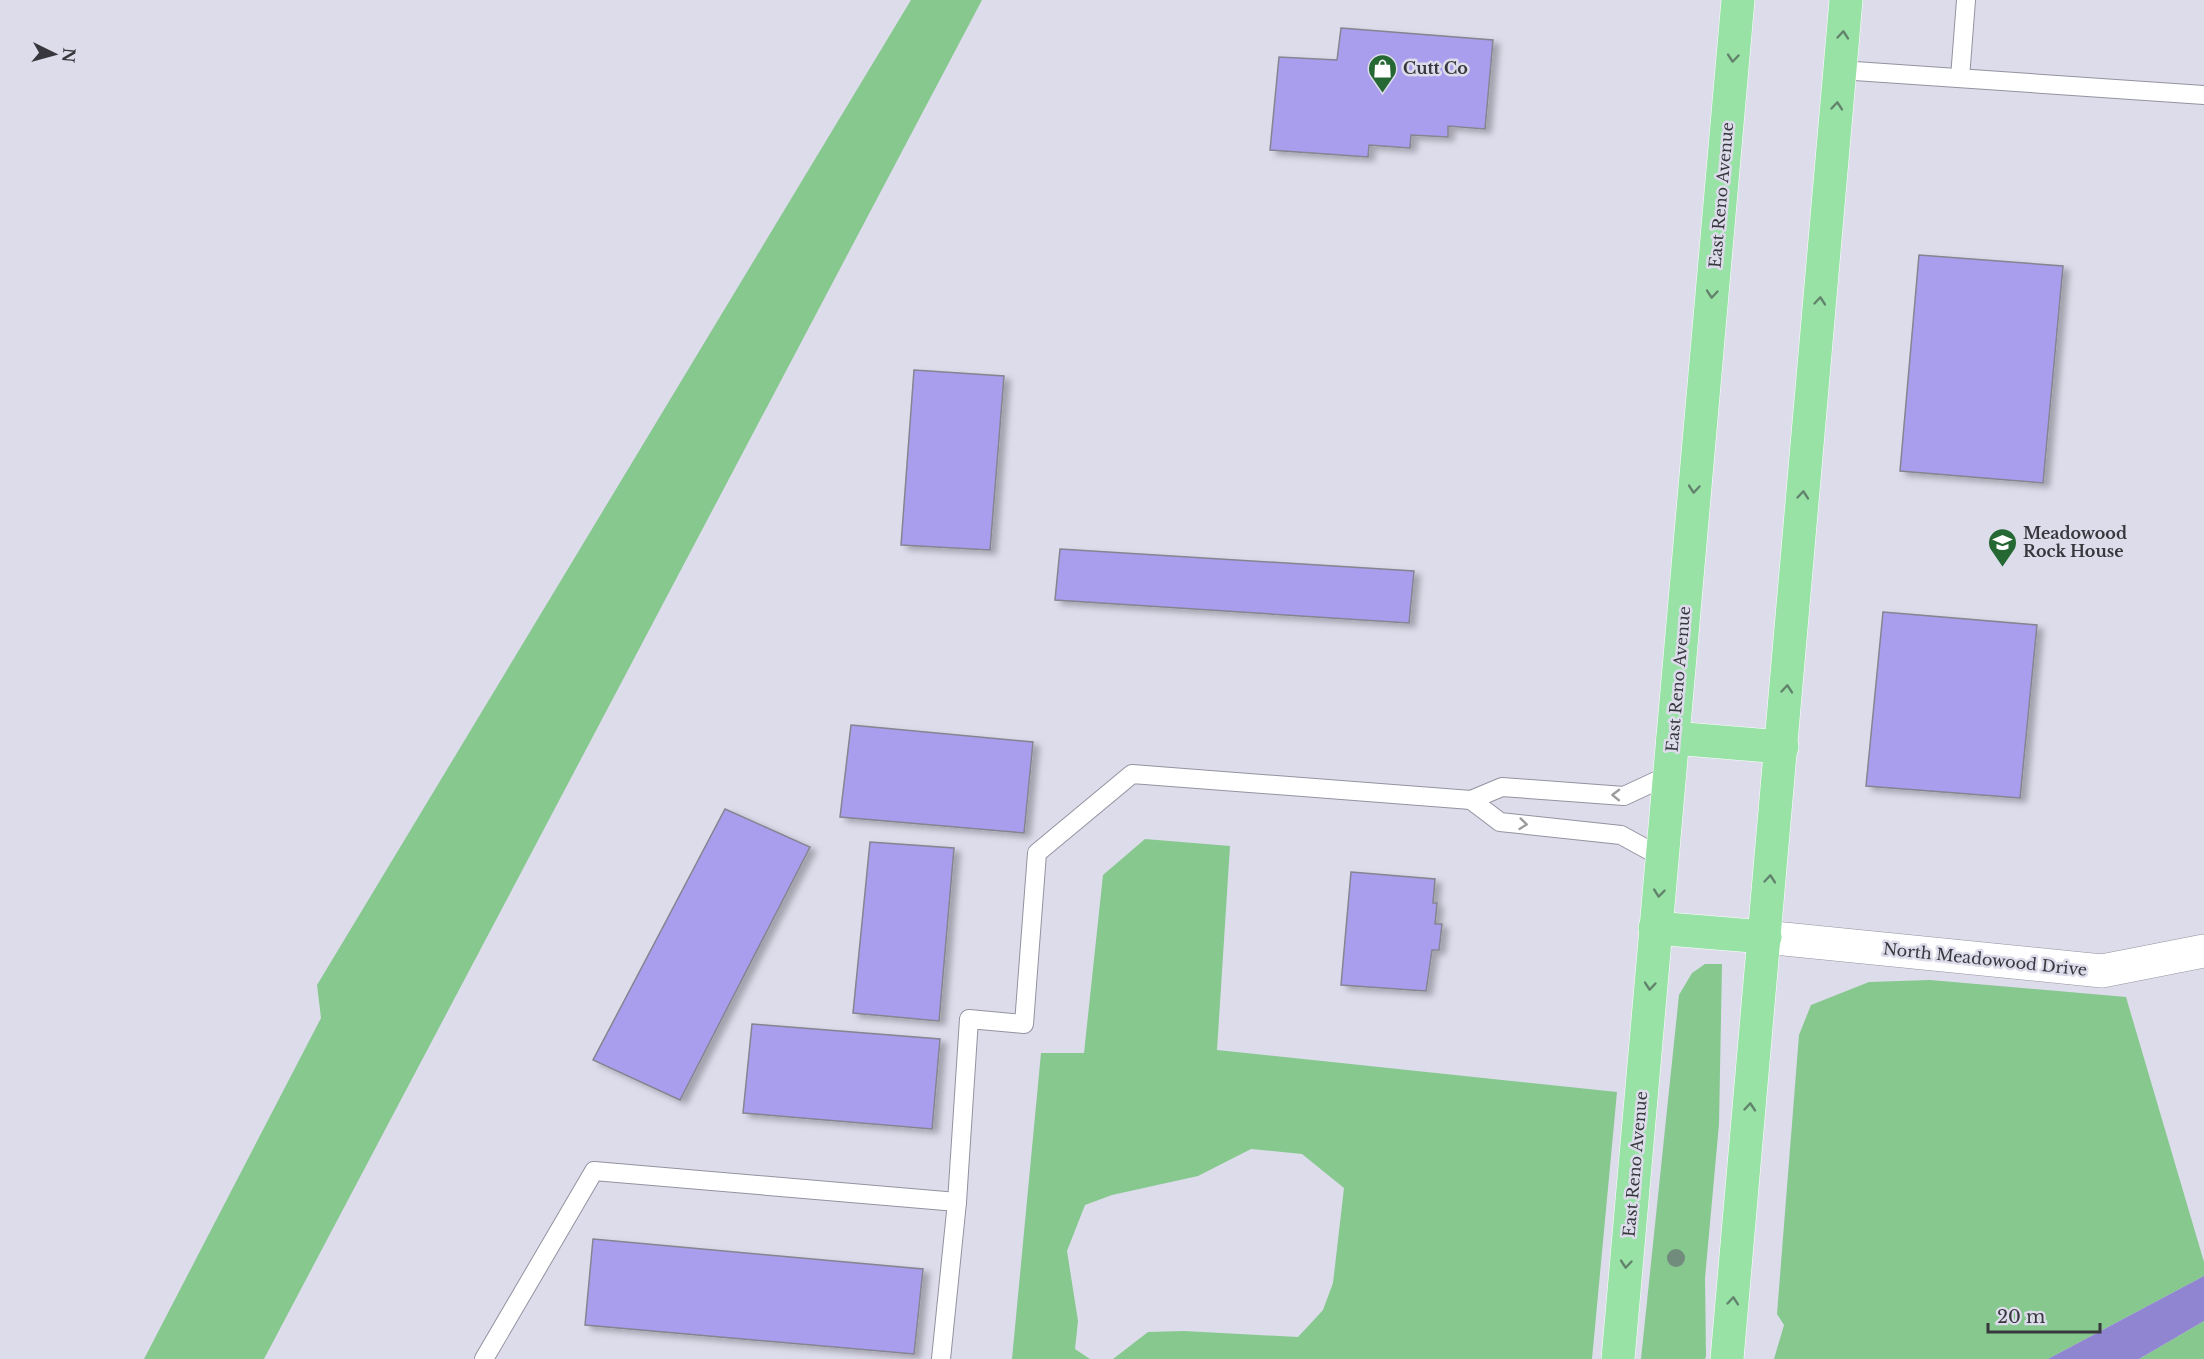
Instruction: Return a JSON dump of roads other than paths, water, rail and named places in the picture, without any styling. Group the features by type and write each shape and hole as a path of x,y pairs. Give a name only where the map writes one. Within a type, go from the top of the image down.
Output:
{"main road":[{"name":"East Reno Avenue","path":"1618,1359 1738,0"},
{"path":"1727,1359 1846,0"},
{"path":"1673,738 1782,747"},
{"path":"1655,928 1765,937"}],"street":[{"name":"North Meadowood Drive","path":"1765,937 2102,971 2204,951"}],"lane":[{"path":"1960,78 1966,0"},
{"path":"1840,70 2204,95"},
{"path":"941,1359 957,1202 969,1019 1024,1024 1037,854 1132,774 1471,801 1502,787 1624,796 1670,775"},
{"path":"1471,801 1500,822 1622,835 1663,858"},
{"path":"484,1359 594,1171 957,1202"}],"place":[{"name":"Cutt Co","path":"1382,94"},
{"name":"Meadowood Rock House","path":"2002,568"}]}
